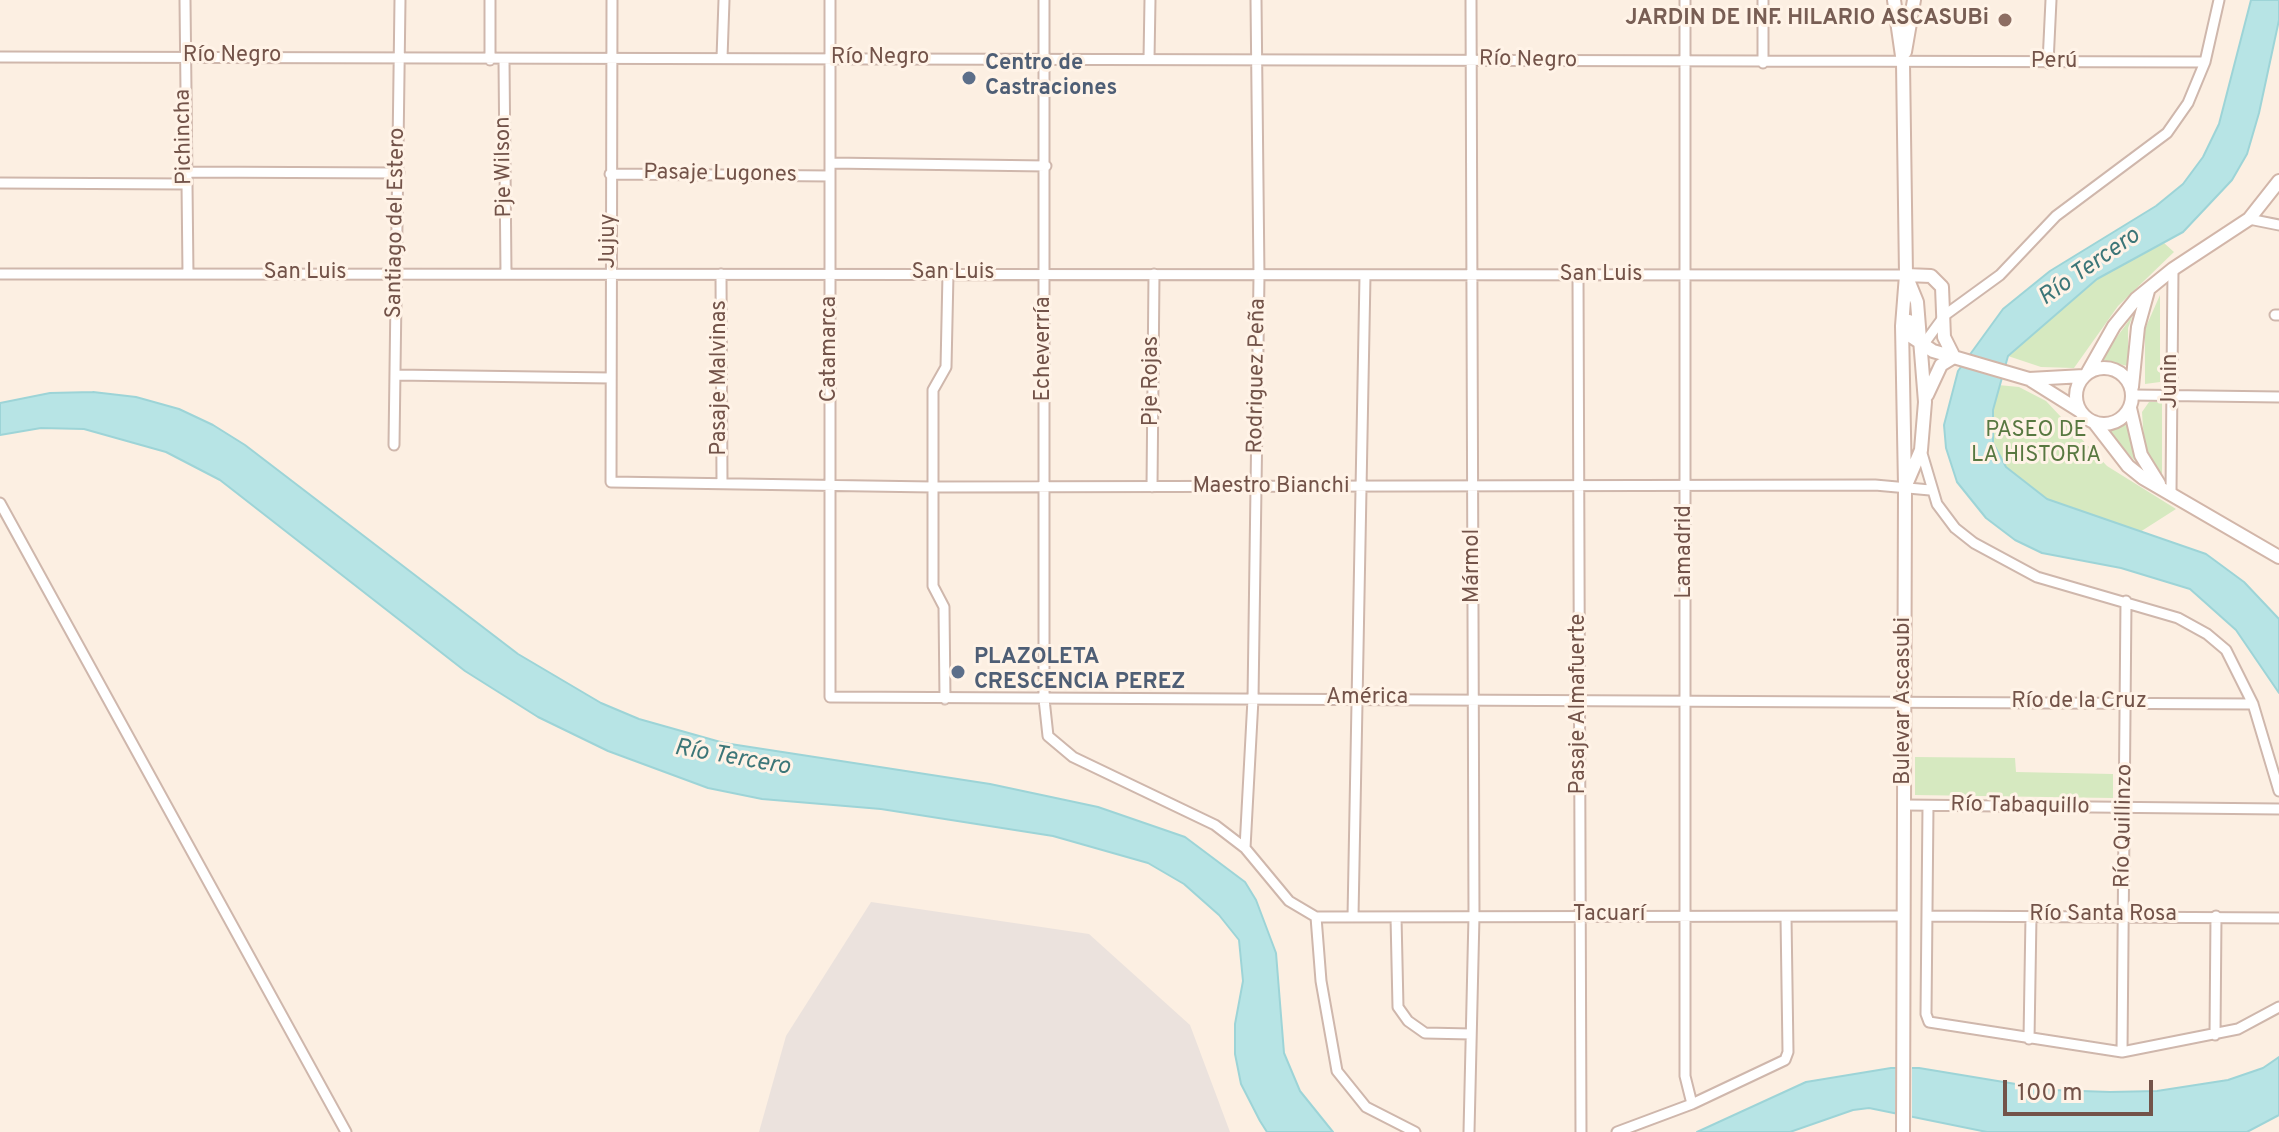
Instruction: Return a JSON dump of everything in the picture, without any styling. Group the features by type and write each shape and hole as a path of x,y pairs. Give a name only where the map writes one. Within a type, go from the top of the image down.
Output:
{"main road":[{"path":"1894,0 1903,63 1906,275 1903,299 1910,334 1923,345 1954,357 2029,379 2094,422 2128,466 2279,557"},
{"path":"1903,63 1914,0"},
{"path":"2080,411 2076,393 2125,310 2173,269 2249,219 2279,181"},
{"path":"1906,275 1922,274 1938,281 1944,294 1944,337 1954,357"},
{"path":"1905,486 1921,450 1925,402 1923,345 1917,302 1906,275"},
{"path":"2149,288 2138,327 2132,397 2141,455 2166,490"},
{"name":"Bulevar Ascasubi","path":"1903,299 1903,1132"},
{"path":"1925,402 1941,365 1954,357"},
{"path":"2029,379 2086,374 2106,367 2115,369 2132,397"},
{"path":"2094,422 2118,421 2132,397"}],"street":[{"name":"Pichincha","path":"185,0 183,57 188,274"},
{"name":"Santiago del Estero","path":"394,445 400,0"},
{"path":"490,0 490,60"},
{"name":"Jujuy","path":"611,482 612,0"},
{"path":"722,58 724,0"},
{"name":"Catamarca","path":"830,0 830,697"},
{"name":"Echeverría","path":"1044,0 1044,699 1048,736 1073,757 1215,825 1245,848 1289,901 1316,917"},
{"path":"1149,59 1150,0"},
{"name":"Rodriguez Peña","path":"1245,848 1253,699 1259,276 1256,0"},
{"name":"Mármol","path":"1469,1132 1475,700 1470,276 1471,0"},
{"name":"Lamadrid","path":"1685,0 1685,1076 1692,1104"},
{"path":"1763,0 1763,63"},
{"path":"1908,0 1912,15"},
{"path":"2048,63 2051,0"},
{"path":"1923,345 1945,315 2000,275 2056,216 2167,133 2188,103 2205,62 2219,0"},
{"name":"Río Negro","path":"0,57 1903,63"},
{"name":"Pje Wilson","path":"504,60 506,274"},
{"name":"Perú","path":"1903,63 2205,62"},
{"name":"Pasaje Lugones","path":"830,163 1046,166"},
{"path":"186,172 399,173"},
{"name":"Pasaje Lugones","path":"610,174 830,176"},
{"path":"0,183 186,184"},
{"path":"2249,219 2279,225"},
{"name":"Junin","path":"2166,490 2172,396 2173,269"},
{"name":"San Luis","path":"0,274 1906,275"},
{"name":"Pasaje Malvinas","path":"721,274 722,483"},
{"path":"945,699 944,607 933,586 932,487 933,390 946,367 948,274"},
{"name":"Pje Rojas","path":"1152,487 1154,274"},
{"path":"1353,916 1365,276"},
{"name":"Pasaje Almafuerte","path":"1578,276 1581,1132"},
{"path":"395,375 611,378"},
{"path":"2132,397 2279,397"},
{"path":"1921,450 1930,490 1955,528 2003,562 2037,577 2178,618 2207,634 2232,660 2253,704 2279,791"},
{"name":"Maestro Bianchi","path":"611,482 932,487 1905,486 1930,490"},
{"path":"0,503 346,1132"},
{"name":"Río Quillinzo","path":"2122,1052 2126,601"},
{"name":"América","path":"830,697 1904,701"},
{"name":"Río de la Cruz","path":"1904,701 2253,704"},
{"name":"Río Tabaquillo","path":"1905,805 2279,809"},
{"path":"1928,806 1926,1014 1929,1022 2122,1052 2215,1035 2257,1020 2279,1007"},
{"name":"Tacuarí","path":"1316,917 1903,916"},
{"name":"Río Santa Rosa","path":"1927,916 2279,918"},
{"path":"2029,1039 2031,916"},
{"path":"2215,1035 2216,916"},
{"path":"1316,917 1321,981 1337,1071 1366,1107 1415,1132"},
{"path":"1396,917 1398,1007 1416,1029 1425,1033 1471,1034"},
{"path":"1617,1132 1692,1104 1785,1060 1788,1052 1786,917"}],"shaded area":[{"path":"871,902 1089,934 1190,1025 1230,1132 759,1132 786,1036"}],"green space":[{"path":"2164,243 2174,252 2118,306 2074,368 2041,367 2008,356 2097,279"},
{"path":"2160,295 2160,382 2145,384 2145,329"},
{"path":"2133,315 2128,328 2128,366 2100,360"},
{"name":"PASEO DE LA HISTORIA","path":"1998,385 2019,387 2046,401 2107,466 2176,509 2140,532 2047,499 2028,487 2006,467 1993,443 1993,410"},
{"path":"2149,402 2162,402 2162,474 2152,465 2144,442 2142,412"},
{"path":"2126,422 2136,462 2107,430"},
{"path":"1915,757 2015,758 2016,772 2113,774 2113,798 1915,795"}],"water":[{"name":"Río Tercero","path":"2251,0 2279,0 2279,20 2247,154 2232,180 2183,232 2097,279 2008,356 1993,410 1993,443 2006,467 2047,499 2206,554 2244,582 2279,619 2279,693 2236,630 2190,589 2121,568 2042,553 2015,540 1986,518 1957,482 1946,448 1944,425 1958,371 2003,309 2050,271 2156,206 2183,184 2203,157 2219,124"},
{"name":"Río Tercero","path":"93,392 136,397 179,409 213,425 245,445 518,654 601,703 639,719 724,743 990,784 1098,807 1185,837 1245,882 1256,900 1276,953 1284,1053 1300,1091 1333,1132 1267,1132 1260,1121 1241,1084 1235,1054 1235,1024 1243,981 1239,940 1219,915 1184,884 1148,863 1053,836 881,809 762,799 708,788 608,751 538,717 465,671 220,480 166,452 84,429 41,428 0,435 0,403 50,393"},
{"path":"2279,1057 2279,1115 2247,1132 1987,1132 1869,1108 1853,1110 1790,1132 1697,1132 1806,1082 1891,1068 1919,1068 2052,1090 2157,1091 2228,1080 2263,1068"}],"pier":[{"path":"1896,1064 1912,1064 1912,1121 1895,1117"}],"place":[{"name":"JARDIN DE INF. HILARIO ASCASUBi","path":"2005,20"},
{"name":"Centro de Castraciones","path":"969,78"},
{"name":"PLAZOLETA CRESCENCIA PEREZ","path":"958,672"}]}
